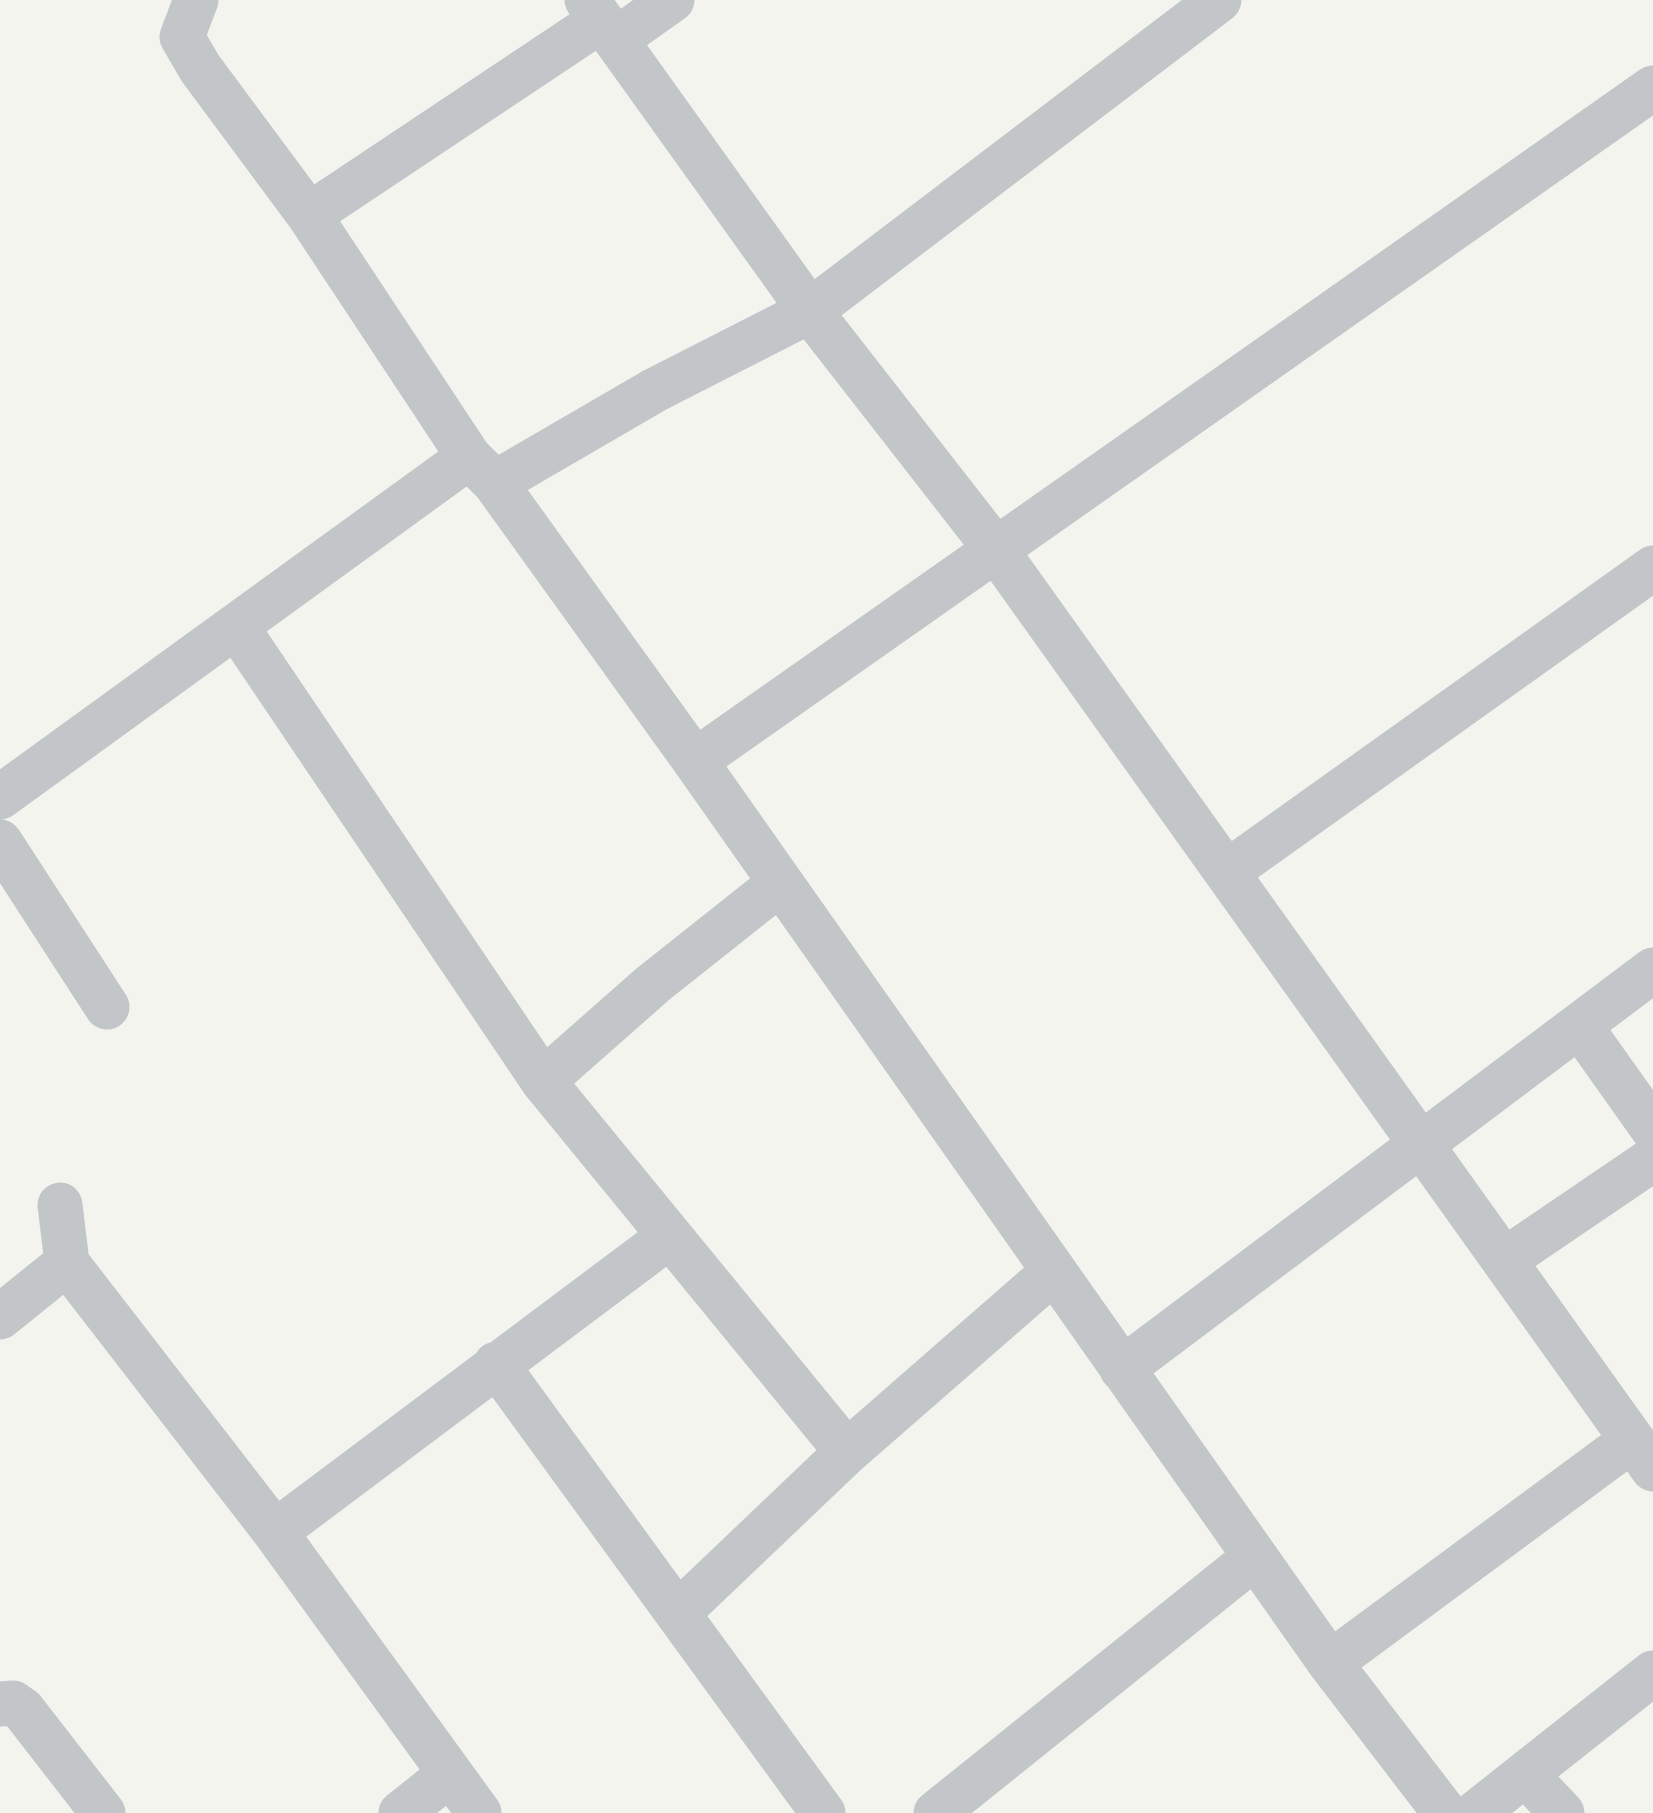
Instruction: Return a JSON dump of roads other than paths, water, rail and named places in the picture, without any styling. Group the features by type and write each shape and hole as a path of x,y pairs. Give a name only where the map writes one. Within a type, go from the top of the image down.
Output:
{"street":[{"path":"196,0 182,37 310,215 482,470 695,761 1052,1274 1330,1663 1444,1813"},
{"path":"310,215 602,20 672,0"},
{"path":"0,797 94,726 238,628 482,470 655,390 810,311 1220,0"},
{"path":"602,20 810,311 994,547 1642,1454 1330,1663"},
{"path":"695,761 994,547 1653,88"},
{"path":"1227,872 1653,568"},
{"path":"238,628 543,1082 847,1452"},
{"path":"0,842 107,1007"},
{"path":"543,1082 653,984 780,884"},
{"path":"1122,1369 1653,970"},
{"path":"1580,1026 1653,1129"},
{"path":"1506,1260 1653,1159"},
{"path":"60,1205 67,1262 274,1532 479,1813"},
{"path":"274,1532 670,1236"},
{"path":"0,1317 67,1262"},
{"path":"678,1613 847,1452 1052,1274"},
{"path":"496,1364 822,1813"},
{"path":"936,1813 1255,1557"},
{"path":"1476,1813 1653,1673"},
{"path":"0,1704 13,1704 23,1710 103,1813"},
{"path":"401,1813 450,1774"},
{"path":"1525,1774 1562,1813"}]}
